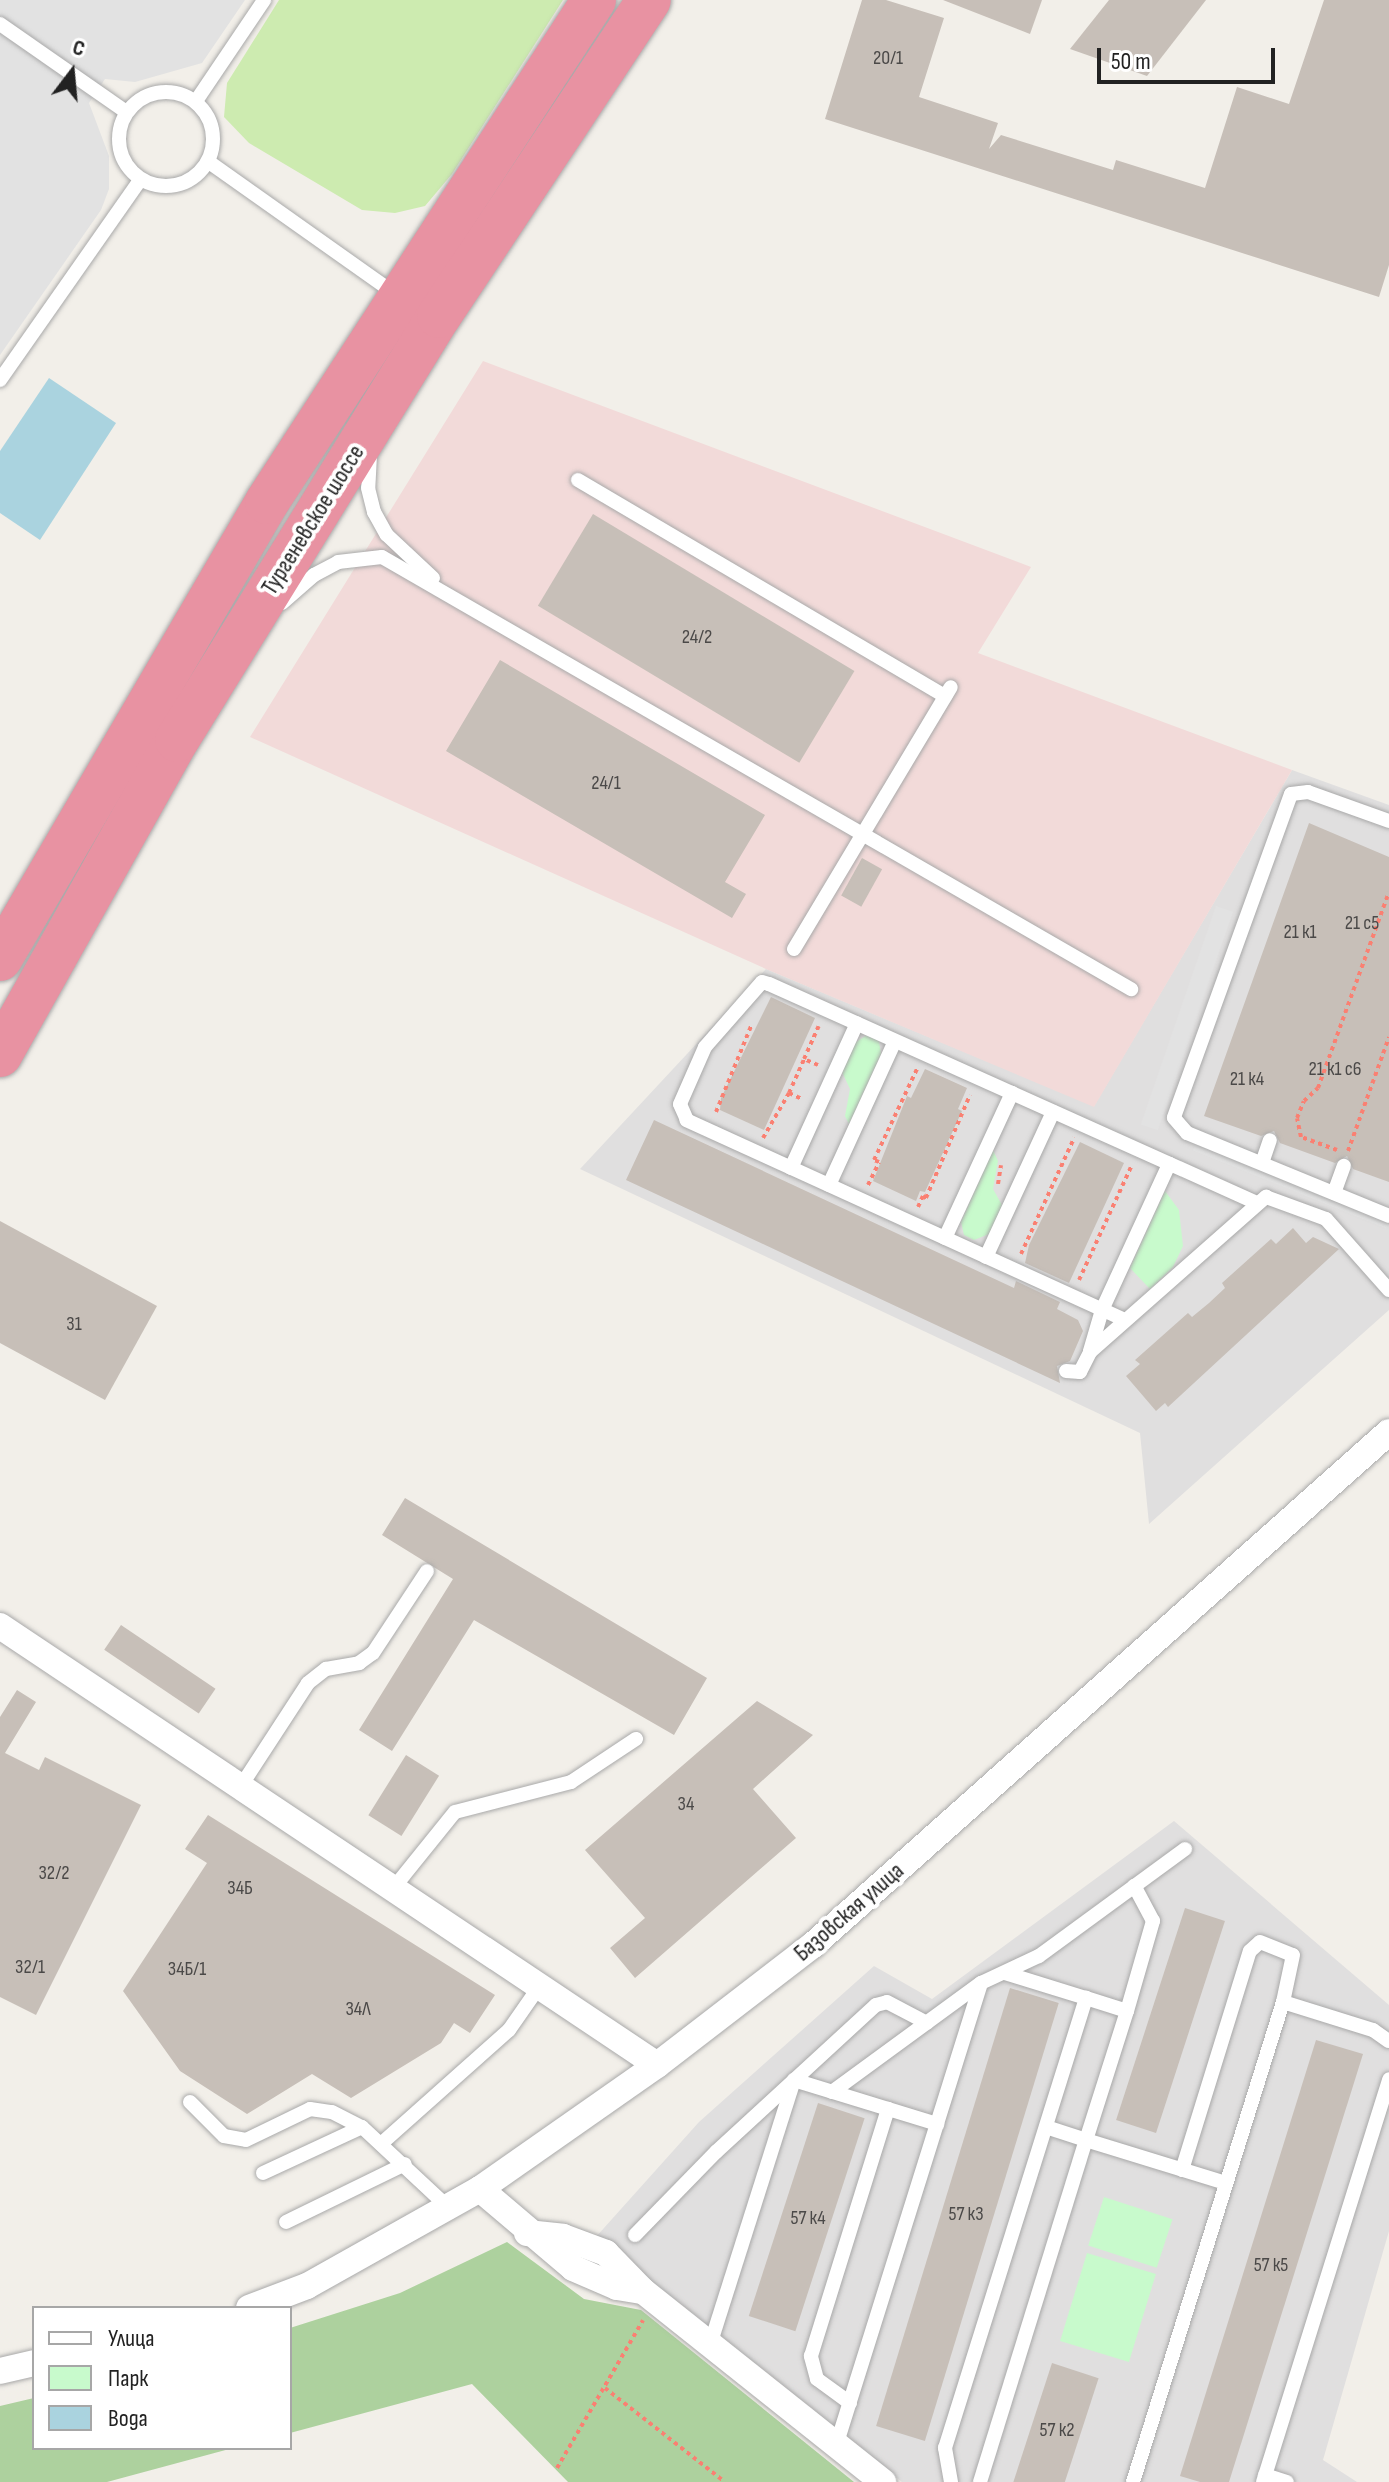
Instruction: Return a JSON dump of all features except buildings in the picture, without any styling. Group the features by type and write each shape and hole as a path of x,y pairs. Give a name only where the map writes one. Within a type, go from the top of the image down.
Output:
{"highway":[{"name":"Тургеневское шоссе","path":"0,959 267,502 594,0"},
{"name":"Тургеневское шоссе","path":"0,1055 177,740 404,372 649,0"}],"street":[{"name":"Базовская улица","path":"254,2306 307,2286 480,2189 657,2065 813,1945 1389,1432"},
{"path":"0,1626 239,1789 657,2065"},
{"path":"480,2189 527,2233 587,2243 628,2272 648,2296 883,2482"},
{"path":"0,2371 32,2363"}],"lane":[{"path":"196,101 264,0"},
{"path":"0,24 126,112"},
{"path":"174,91 196,101 210,120 215,139 209,162 190,181 166,188 140,180 123,161 118,135 126,112 149,94 174,91"},
{"path":"209,162 402,298"},
{"path":"0,380 140,180"},
{"path":"404,372 368,461 368,488 387,535 448,592"},
{"path":"578,480 948,691 794,949"},
{"path":"177,740 289,596 314,575 361,555 382,557 448,592 1131,989"},
{"path":"1389,821 1308,792 1298,791 1286,801 1174,1118 1187,1133 1389,1216"},
{"path":"1125,1320 791,1168 680,1113 705,1047 762,982 1257,1203"},
{"path":"791,1168 857,1023"},
{"path":"829,1185 895,1041"},
{"path":"945,1238 1012,1093"},
{"path":"986,1257 1053,1112"},
{"path":"1262,1163 1270,1140"},
{"path":"1066,1371 1080,1372 1090,1352 1102,1310 1169,1164"},
{"path":"1334,1193 1344,1166"},
{"path":"1090,1352 1257,1203 1272,1196 1326,1219 1389,1290"},
{"path":"239,1789 308,1683 326,1669 359,1663 373,1653 427,1571"},
{"path":"392,1890 455,1812 571,1782 636,1739"},
{"path":"832,2092 981,1983 1031,1961 1185,1849"},
{"path":"980,2482 1153,1921 1134,1886"},
{"path":"1133,2482 1283,2002 1293,1955 1260,1942 1250,1951 1182,2170"},
{"path":"1005,1973 1127,2011"},
{"path":"836,2446 981,1983"},
{"path":"382,2143 509,2030 539,1987"},
{"path":"951,2482 945,2448 1086,1998"},
{"path":"635,2235 794,2080 880,2002 927,2023"},
{"path":"1283,2002 1373,2030 1389,2041"},
{"path":"1287,2482 1264,2479 1389,2079"},
{"path":"794,2080 937,2124"},
{"path":"710,2345 794,2080"},
{"path":"190,2102 224,2136 246,2140 310,2109 332,2112 362,2127 382,2143 449,2208"},
{"path":"850,2403 817,2379 811,2356 888,2109"},
{"path":"263,2173 362,2127"},
{"path":"1046,2127 1226,2183"},
{"path":"286,2222 405,2164"}],"path":[{"path":"1389,892 1318,1088 1304,1101 1297,1118 1301,1137 1347,1153 1389,1037"},
{"path":"703,1113 713,1118 757,1013"},
{"path":"762,1140 789,1093 823,1017"},
{"path":"804,1059 824,1068 829,1057"},
{"path":"867,1188 879,1162 874,1160 921,1062 911,1058"},
{"path":"916,1210 923,1196 926,1198 974,1086"},
{"path":"789,1093 809,1101"},
{"path":"1034,1264 1017,1256 1074,1132 1088,1138"},
{"path":"750,1134 776,1146"},
{"path":"989,1143 1001,1158 1001,1195 1011,1203"},
{"path":"1077,1284 1135,1159 1140,1161"},
{"path":"857,1183 880,1193"},
{"path":"904,1205 927,1215"},
{"path":"1063,1277 1087,1289"},
{"path":"557,2468 605,2388 648,2296"},
{"path":"605,2388 725,2482"}],"shaded area":[{"path":"0,0 245,0 202,63 135,82 105,79 89,103 109,156 109,189 101,210 0,355"},
{"path":"483,361 1031,567 978,653 1292,770 1094,1107 766,969 250,737"},
{"path":"1292,770 1389,805 1389,1310 1149,1524 1140,1433 580,1169 766,969 1094,1106"},
{"path":"1216,906 1233,912 1158,1130 1141,1124"},
{"path":"1196,1143 1389,1221 1386,1228 1193,1150"},
{"path":"1174,1821 1389,2005 1389,2231 1323,2460 1357,2482 902,2482 595,2238 699,2122 874,1966 932,1999"}],"green space":[{"path":"279,0 563,0 452,174 425,206 395,213 362,210 249,143 224,117 227,83"},
{"path":"867,1035 879,1041 881,1054 849,1124 845,1116 850,1089 842,1072 856,1042"},
{"path":"993,1150 998,1161 993,1189 1002,1205 989,1234 974,1240 964,1235 961,1222"},
{"path":"1165,1191 1179,1210 1183,1246 1173,1267 1150,1289 1130,1268"},
{"path":"1104,2197 1172,2219 1157,2268 1088,2246"},
{"path":"507,2242 584,2299 641,2310 854,2482 568,2482 472,2384 292,2432 292,2327 400,2293"},
{"path":"1087,2253 1156,2274 1129,2362 1060,2341"},
{"path":"32,2398 32,2450 226,2450 107,2482 0,2482 0,2406"}],"water":[{"path":"49,378 116,423 40,540 0,513 0,451"}]}
